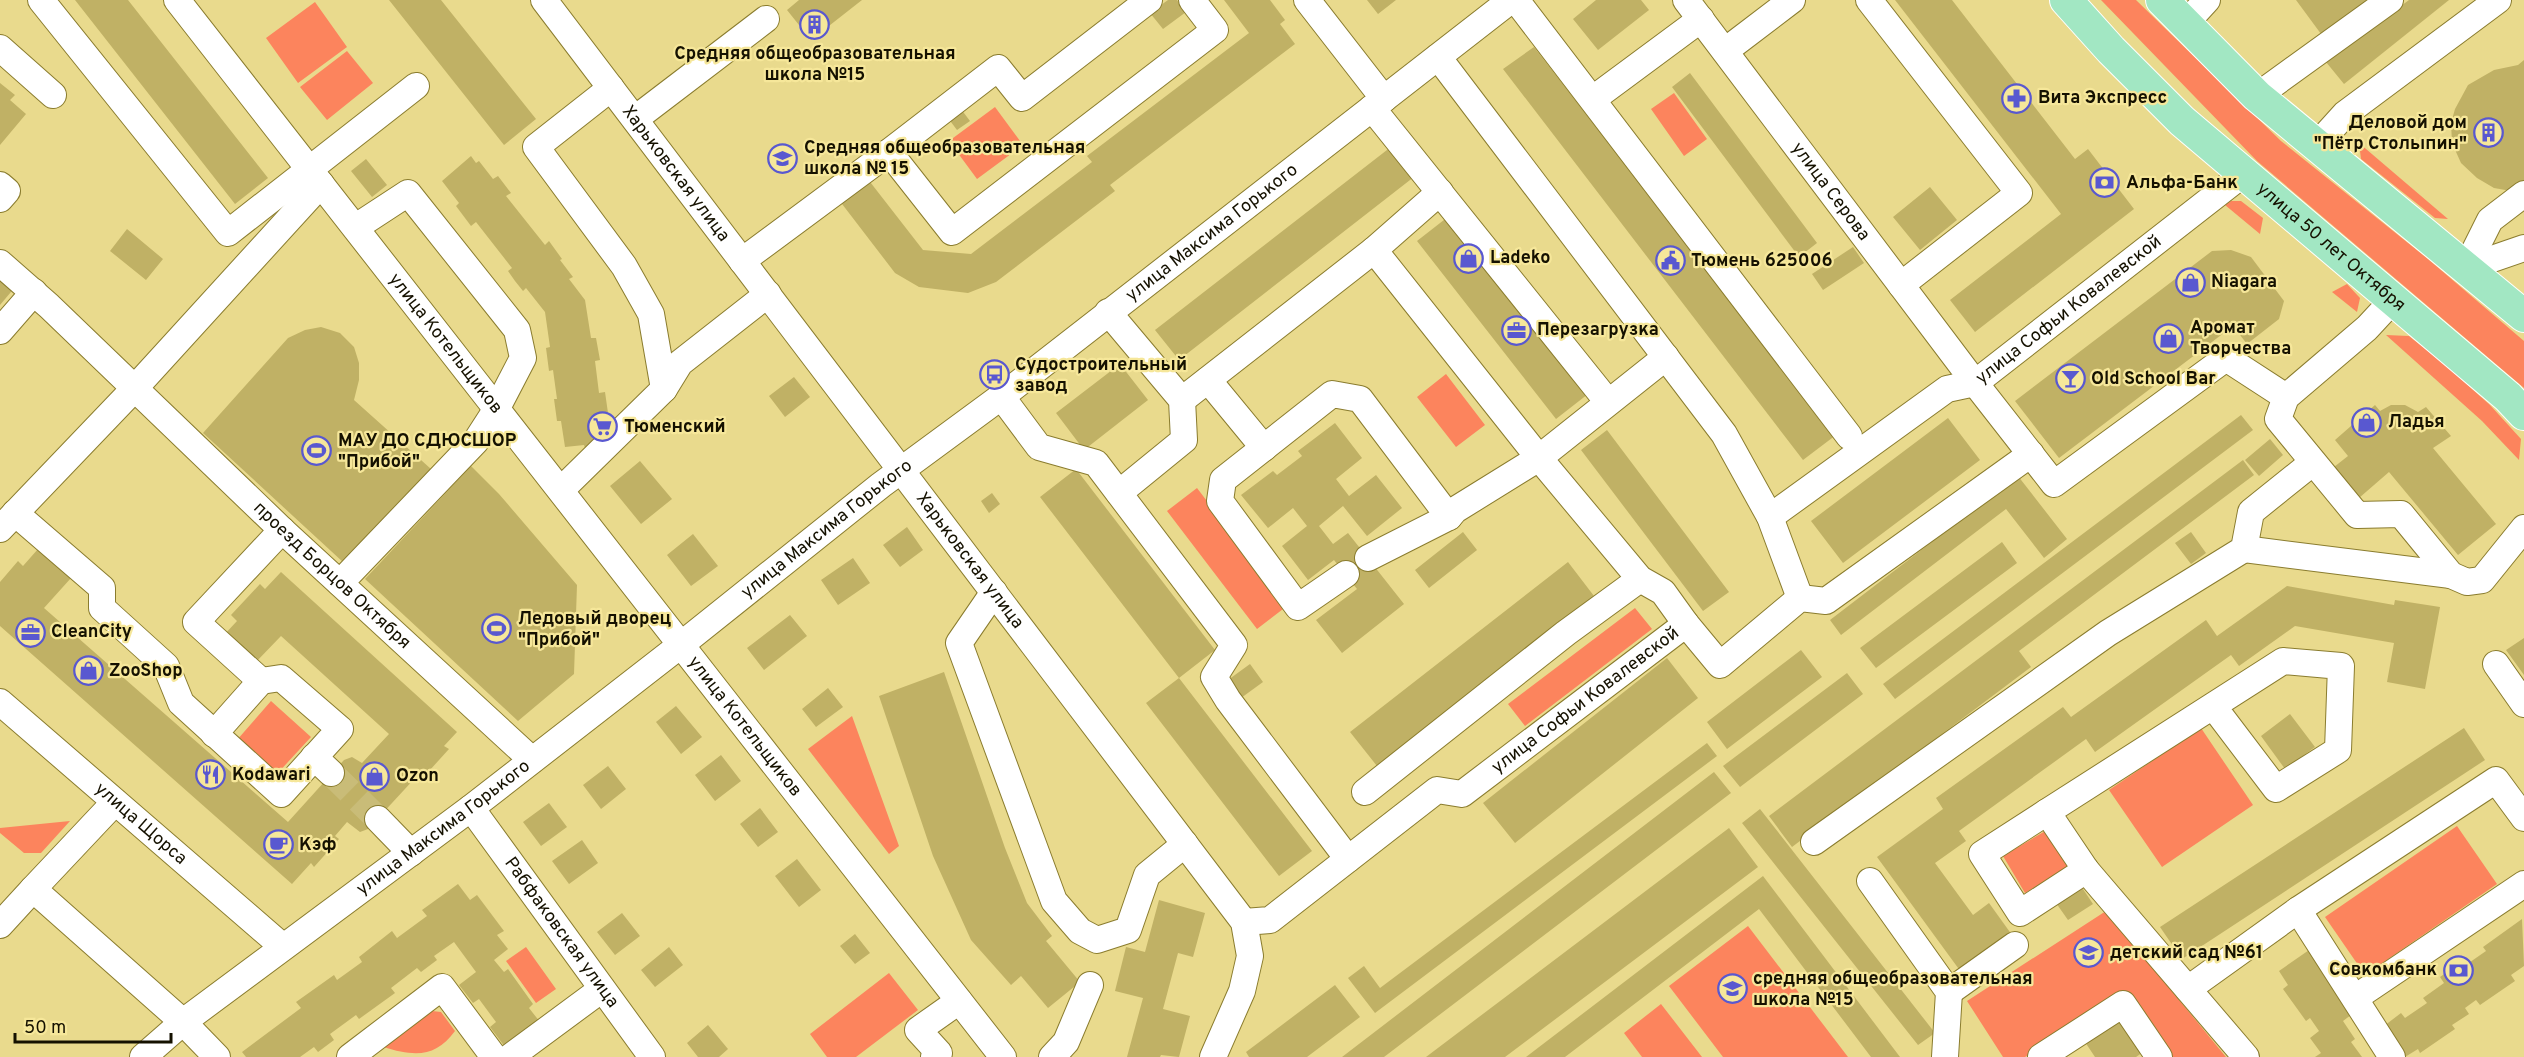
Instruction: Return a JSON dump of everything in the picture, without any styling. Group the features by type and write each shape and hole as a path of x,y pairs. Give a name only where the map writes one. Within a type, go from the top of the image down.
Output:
{"main road":[{"name":"улица 50 лет Октября","path":"2066,0 2110,50 2182,121 2508,397 2524,414"},
{"path":"2162,0 2257,96 2524,316"}],"street":[{"path":"41,0 228,232 315,176"},
{"name":"улица Котельщиков","path":"177,0 1003,1057"},
{"name":"Харьковская улица","path":"544,0 1244,922 1250,956 1242,991 1213,1057"},
{"path":"742,261 998,68 1022,98 1149,0"},
{"path":"889,152 952,232 1215,30 1192,0"},
{"path":"1307,0 1440,192 1608,402"},
{"path":"1514,0 1593,99 1849,436"},
{"name":"улица Максима Горького","path":"143,1057 183,1022 282,946 471,808 901,470 1001,396 1514,0"},
{"path":"1725,51 1792,0"},
{"path":"1869,0 2019,194 1901,285"},
{"path":"2185,24 2207,0"},
{"path":"2257,96 2390,0"},
{"path":"2316,146 2345,114 2498,0"},
{"path":"1593,99 1693,10"},
{"name":"улица Серова","path":"1693,10 2054,484 2226,358 2286,397"},
{"path":"635,119 766,20"},
{"path":"0,48 53,95"},
{"path":"1438,57 1724,434 1770,518 1800,598 1826,601 2031,454"},
{"path":"214,734 261,681 281,678 340,729 322,765 281,794 214,734 181,704 166,666 102,608 102,588 4,525 134,389 337,150 416,86"},
{"path":"611,88 536,147 624,266 651,314 664,388"},
{"name":"улица Софьи Ковалевской","path":"1770,518 1947,389 1975,383 2243,174"},
{"path":"0,185 7,191 0,199"},
{"path":"1182,400 1374,250 1440,192"},
{"path":"340,583 476,441 496,410 523,358 517,330 408,193 356,227"},
{"path":"2466,268 2490,220 2524,194"},
{"path":"2490,220 2524,247"},
{"path":"2466,268 2524,247"},
{"path":"1374,250 1539,458 1640,579 1663,592 1686,624"},
{"name":"проезд Борцов Октября","path":"0,263 34,292 282,530 532,760"},
{"path":"0,331 34,292"},
{"path":"561,490 664,388 681,363 768,294"},
{"path":"2392,301 2367,328 2286,397 2278,419 2357,515 2401,514 2451,575"},
{"path":"1108,312 1182,400 1184,440 1119,493"},
{"path":"1368,558 1449,517 1455,510 1539,458 1666,357"},
{"path":"1208,380 1264,448"},
{"path":"1346,574 1298,607 1220,501 1223,480 1332,394 1360,399 1449,517"},
{"path":"1001,396 1039,447 1096,463 1234,645 1215,677 1228,700 1348,859"},
{"path":"2244,549 2251,512 2312,463"},
{"path":"1814,842 2108,633 2244,549 2451,575 2467,582 2482,580 2524,528"},
{"path":"261,681 196,622 282,530"},
{"path":"1365,792 1566,633 1640,579"},
{"path":"994,592 959,644 1054,901 1080,931 1097,940 1128,930 1147,875 1185,844"},
{"name":"улица Софьи Ковалевской","path":"1244,922 1270,920 1437,790 1462,794 1686,624 1720,665 1800,598"},
{"path":"2086,870 2020,913 1982,855 2047,812 2283,661 2342,666 2338,750 2276,789 2213,706"},
{"path":"2496,664 2524,704"},
{"name":"улица Щорса","path":"0,702 282,946"},
{"path":"2187,989 2298,910 2496,780 2524,818"},
{"path":"0,925 115,802"},
{"name":"Рабфаковская улица","path":"471,808 652,1057"},
{"path":"2047,812 2086,870 2246,1057"},
{"path":"378,819 411,853"},
{"path":"1870,881 1949,992 1945,1050 1923,1057"},
{"path":"2355,998 2524,884"},
{"path":"33,889 183,1022 217,1057"},
{"path":"2298,910 2392,1057"},
{"path":"1949,992 2015,945"},
{"path":"1052,1057 1066,1042 1090,985"},
{"path":"350,1057 442,987 494,1057"},
{"path":"510,1057 602,989"},
{"path":"934,1057 939,1053 918,1030 959,1001"},
{"path":"2041,1057 2123,1004 2159,1057"}],"shaded area":[{"path":"2101,0 2136,0 2281,141 2428,259 2524,341 2524,388 2257,161"},
{"path":"315,2 347,47 298,83 266,38"},
{"path":"347,51 373,83 327,120 300,87"},
{"path":"1674,93 1707,139 1684,156 1651,109"},
{"path":"995,107 1023,145 977,179 949,141"},
{"path":"2359,143 2448,219 2435,218 2361,159"},
{"path":"2231,201 2241,201 2263,218 2260,234 2225,205"},
{"path":"2347,284 2360,298 2357,312 2332,292"},
{"path":"2386,335 2409,336 2490,405 2521,439 2519,460 2482,421"},
{"path":"1446,374 1485,425 1456,447 1417,397"},
{"path":"1197,488 1287,606 1257,629 1167,511"},
{"path":"1635,608 1652,629 1525,726 1508,704"},
{"path":"271,701 311,737 276,775 237,740"},
{"path":"852,716 899,846 889,854 808,749"},
{"path":"2201,728 2253,805 2162,867 2109,790"},
{"path":"70,821 41,853 24,853 0,833 0,828"},
{"path":"2457,826 2497,884 2365,975 2325,917"},
{"path":"2047,830 2069,867 2025,893 2003,856"},
{"name":"детский сад №61","path":"2106,911 2226,1057 2170,1057 2125,995 2025,1057 2003,1057 1967,1001"},
{"name":"средняя общеобразовательная школа №15","path":"1748,926 1848,1057 1723,1057 1669,986"},
{"path":"526,947 556,989 536,1003 506,961"},
{"path":"889,973 918,1010 856,1057 827,1057 810,1034"},
{"path":"1661,1004 1702,1057 1642,1057 1624,1033"},
{"path":"432,1011 441,1012 455,1031 440,1046 433,1050 415,1053 383,1047"}],"building":[{"path":"75,0 128,0 268,178 235,204"},
{"path":"389,0 441,0 536,119 504,145"},
{"name":"Средняя общеобразовательная школа №15","path":"799,0 862,0 811,40 787,10"},
{"path":"1168,0 1177,0 1186,12 1163,29 1150,13"},
{"path":"1224,0 1270,0 1285,20 1280,24 1295,44 1110,185 1115,191 996,282 968,293 919,287 895,273 839,200 867,178 923,250 971,254 1092,162 1087,156 1249,33"},
{"path":"1367,0 1396,0 1378,14"},
{"path":"1596,0 1641,0 1649,10 1598,50 1573,19"},
{"path":"1895,0 1952,0 2075,159 2088,149 2134,209 1975,332 1950,300 2061,214"},
{"path":"2296,0 2376,0 2324,38"},
{"path":"2409,0 2449,0 2344,84 2326,62"},
{"path":"1534,47 1836,435 1803,460 1503,69"},
{"name":"Деловой дом \"Пётр Столыпин\"","path":"2524,60 2524,187 2511,191 2494,188 2477,178 2461,163 2452,143 2451,123 2455,109 2468,85 2494,70 2518,65"},
{"path":"1690,73 1817,243 1799,257 1672,87"},
{"path":"0,83 15,95 10,100 26,114 0,145"},
{"path":"961,109 970,121 957,130 948,118"},
{"path":"1396,143 1419,173 1179,360 1155,330"},
{"path":"471,156 476,163 479,161 493,179 498,176 511,193 506,196 545,245 549,241 573,277 569,279 585,300 591,338 596,338 600,360 595,361 599,393 605,392 608,413 603,414 604,445 585,448 584,445 565,447 561,421 557,421 553,370 549,371 546,348 550,347 545,312 526,288 523,291 515,281 508,271 512,268 476,222 471,226 456,206 459,203 442,181"},
{"path":"366,159 387,185 372,197 351,171"},
{"path":"1930,187 1957,220 1920,250 1893,217"},
{"path":"1449,216 1588,394 1556,419 1417,241"},
{"path":"127,229 163,259 146,280 110,251"},
{"path":"1853,247 1864,263 1823,290 1812,274"},
{"path":"2231,250 2251,257 2284,301 2279,319 2247,344 2233,326 2059,458 2015,401 2212,251"},
{"path":"0,273 16,286 0,305"},
{"name":"МАУ ДО СДЮСШОР \"Прибой\"","path":"321,327 340,333 354,347 359,363 359,380 354,400 431,469 344,563 203,433 288,338 305,330"},
{"path":"1120,364 1148,400 1084,450 1056,413"},
{"path":"794,377 810,397 785,417 769,396"},
{"path":"2375,405 2380,411 2391,405 2405,405 2418,412 2426,407 2451,436 2433,448 2496,524 2458,555 2389,472 2359,498 2334,467 2348,456 2335,440"},
{"path":"2241,415 2253,430 1895,699 1883,684"},
{"path":"1948,418 1980,460 1843,563 1811,521"},
{"path":"1335,423 1362,458 1336,479 1349,496 1376,475 1402,508 1367,536 1343,506 1319,526 1333,544 1348,533 1404,604 1342,653 1316,620 1357,589 1334,560 1308,580 1282,546 1307,526 1293,508 1268,528 1241,495 1273,471 1277,475 1302,456 1298,451"},
{"path":"1607,430 1729,592 1703,611 1581,450"},
{"path":"2270,439 2283,455 2259,476 2245,460"},
{"path":"2243,460 2254,475 2019,651 2031,667 1792,847 1769,816"},
{"path":"640,461 672,499 641,524 610,486"},
{"name":"Ледовый дворец \"Прибой\"","path":"471,466 499,494 577,585 574,674 518,721 365,579"},
{"path":"1076,469 1215,650 1179,678 1040,497"},
{"path":"2018,476 2067,539 2044,558 2006,509 1841,635 1830,620"},
{"path":"992,493 1000,504 989,513 981,501"},
{"path":"907,527 923,550 900,567 883,545"},
{"path":"1463,532 1477,550 1429,588 1415,570"},
{"path":"2191,532 2206,553 2191,564 2175,543"},
{"path":"693,534 718,566 691,586 667,555"},
{"path":"2002,542 2017,563 1876,668 1860,648"},
{"path":"38,549 71,578 44,608 288,822 344,760 352,757 362,763 389,734 281,636 255,663 224,635 237,621 231,615 260,584 265,589 281,572 457,732 444,746 449,749 420,781 416,777 368,829 360,832 347,822 335,836 339,839 314,867 311,863 292,884 0,626 0,582 18,561 23,566"},
{"path":"853,558 870,583 838,605 821,580"},
{"path":"1568,562 1594,596 1377,766 1350,732"},
{"path":"2287,586 2394,605 2395,600 2440,607 2425,689 2387,682 2394,643 2295,626 2239,666 2231,655 2095,752 2086,739 1959,831 1966,841 1935,863 1973,915 1989,903 2012,935 1961,972 1877,857 1943,809 1936,798 2063,707 2071,717 2206,620 2217,636"},
{"path":"790,615 807,636 764,670 747,648"},
{"path":"2524,638 2524,675 2506,650"},
{"path":"1801,650 1822,677 1727,749 1707,722"},
{"path":"1667,658 1698,698 1515,843 1483,803"},
{"path":"1250,664 1263,682 1241,698 1228,680"},
{"path":"944,672 1005,848 1027,903 1052,936 1046,941 1080,982 1048,1008 1021,976 1011,985 971,940 933,856 879,696"},
{"path":"1847,673 1863,694 1740,787 1723,766"},
{"path":"1179,678 1312,851 1279,876 1146,703"},
{"path":"828,688 843,707 816,727 802,709"},
{"path":"676,706 702,737 681,754 656,722"},
{"path":"2290,714 2315,747 2285,769 2261,736"},
{"path":"2464,728 2485,760 2182,959 2160,927"},
{"path":"1707,743 1717,756 1375,1013 1348,978 1364,966 1380,988"},
{"path":"721,755 741,781 715,801 695,775"},
{"path":"608,766 626,789 601,809 583,785"},
{"path":"1714,772 1731,793 1384,1057 1342,1057"},
{"path":"549,803 567,827 541,846 523,822"},
{"path":"760,808 778,832 758,847 740,824"},
{"path":"1760,809 1935,1033 1918,1045 1742,823"},
{"path":"1729,828 1758,867 1505,1057 1426,1057"},
{"path":"582,840 598,863 569,884 552,861"},
{"path":"797,859 821,890 799,907 775,876"},
{"path":"1763,876 1900,1057 1871,1057 1759,909 1565,1057 1526,1057"},
{"path":"458,884 470,900 477,895 504,931 497,935 508,949 494,960 504,972 508,969 533,1004 529,1008 540,1022 505,1047 490,1027 496,1022 479,999 473,1003 459,985 476,972 454,942 434,956 437,960 421,972 417,968 391,988 395,993 359,1019 356,1015 330,1034 334,1040 318,1052 314,1047 300,1057 246,1057 242,1052 301,1008 296,1002 334,975 337,980 362,962 359,957 392,931 397,938 427,916 422,910"},
{"path":"2081,886 2093,904 2068,920 2056,903"},
{"path":"1159,900 1205,913 1193,957 1178,953 1163,1009 1190,1016 1179,1057 1161,1055 1160,1057 1127,1057 1143,998 1115,991 1126,947 1145,952"},
{"path":"622,913 640,936 615,955 597,932"},
{"path":"2522,919 2524,966 2511,975 2515,981 2480,1005 2476,1000 2465,1008 2469,1014 2452,1025 2455,1029 2420,1053 2418,1049 2405,1057 2384,1026 2401,1013 2405,1018 2427,1003 2423,998 2444,983 2440,977 2460,963 2463,967 2486,951 2483,947"},
{"path":"855,934 870,953 855,964 840,946"},
{"path":"669,947 683,965 655,987 641,970"},
{"path":"2312,948 2326,968 2321,971 2337,995 2355,1012 2343,1021 2355,1039 2351,1042 2362,1057 2315,1057 2321,1053 2310,1038 2319,1031 2310,1018 2306,1021 2283,989 2288,985 2279,971"},
{"path":"1335,985 1360,1017 1307,1057 1249,1057 1246,1052"},
{"path":"2123,1011 2149,1048 2136,1057 2095,1057 2083,1039"},
{"path":"708,1025 728,1049 719,1057 698,1057 687,1043"}],"tunnel":[{"path":"331,773 378,819"}],"place":[{"name":"Средняя общеобразовательная школа №15","path":"815,25"},
{"name":"Вита Экспресс","path":"2017,98"},
{"name":"Деловой дом \"Пётр Столыпин\"","path":"2488,133"},
{"name":"Средняя общеобразовательная школа № 15","path":"783,158"},
{"name":"Альфа-Банк","path":"2105,183"},
{"name":"Ladeko","path":"1469,258"},
{"name":"Тюмень 625006","path":"1670,261"},
{"name":"Niagara","path":"2190,282"},
{"name":"Перезагрузка","path":"1516,330"},
{"name":"Аромат Творчества","path":"2169,338"},
{"name":"Судостроительный завод","path":"994,375"},
{"name":"Old School Bar","path":"2070,379"},
{"name":"Ладья","path":"2367,422"},
{"name":"Тюменский","path":"603,427"},
{"name":"МАУ ДО СДЮСШОР \"Прибой\"","path":"317,451"},
{"name":"Ледовый дворец \"Прибой\"","path":"497,629"},
{"name":"CleanCity","path":"30,632"},
{"name":"ZooShop","path":"88,671"},
{"name":"Kodawari","path":"211,775"},
{"name":"Ozon","path":"375,776"},
{"name":"Кэф","path":"278,845"},
{"name":"детский сад №61","path":"2089,953"},
{"name":"Совкомбанк","path":"2458,970"},
{"name":"средняя общеобразовательная школа №15","path":"1732,989"}]}
